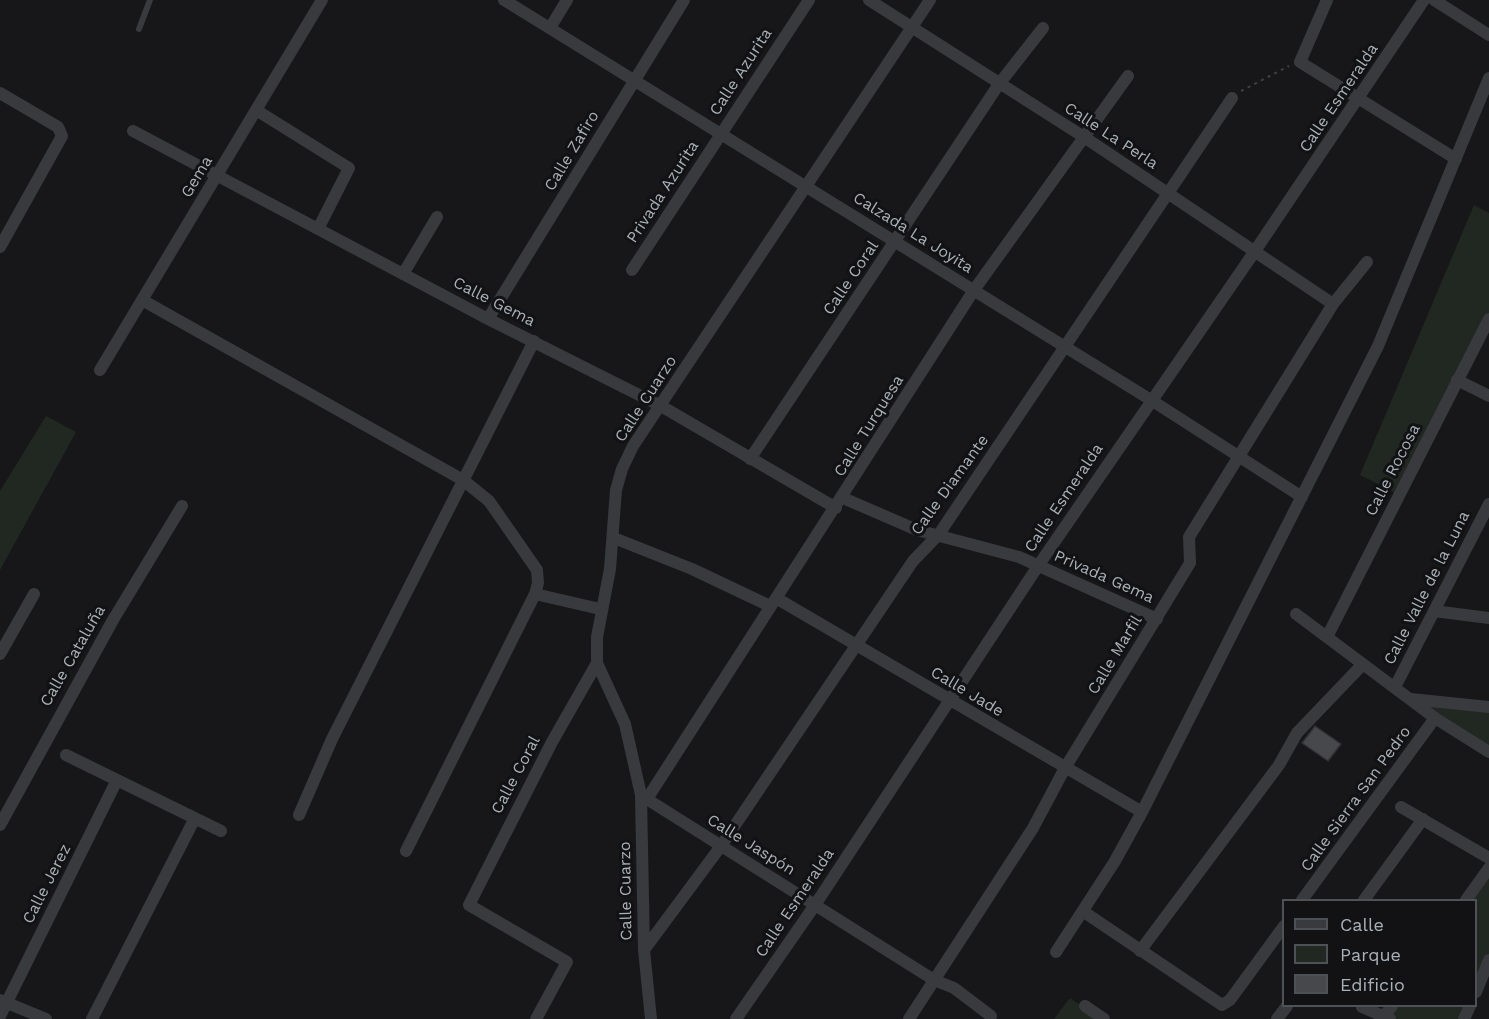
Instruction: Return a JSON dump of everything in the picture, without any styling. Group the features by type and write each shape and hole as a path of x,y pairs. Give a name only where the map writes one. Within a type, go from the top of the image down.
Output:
{"street":[{"name":"Gema","path":"100,370 322,0"},
{"name":"Calzada La Joyita","path":"504,0 721,132 1151,400 1302,497"},
{"path":"550,28 567,0"},
{"name":"Calle Zafiro","path":"488,319 684,0"},
{"name":"Calle Azurita","path":"721,132 808,0"},
{"name":"Calle La Perla","path":"869,0 1084,137 1333,304"},
{"name":"Calle Cuarzo","path":"651,1019 644,950 644,797 625,724 597,663 600,609 614,538 613,516 622,469 633,446 930,0"},
{"path":"1327,0 1300,62 1456,159"},
{"name":"Calle Esmeralda","path":"736,1019 815,905 1038,566 1256,251 1425,0"},
{"path":"1434,0 1489,35"},
{"name":"Calle Coral","path":"750,459 999,84 1043,28"},
{"name":"Calle Turquesa","path":"644,797 840,503 974,290 1128,76"},
{"path":"1056,952 1084,912 1142,812 1378,346 1489,78"},
{"path":"0,93 58,127 62,136 0,247"},
{"name":"Calle Diamante","path":"644,950 721,846 912,561 939,534 1232,98"},
{"path":"256,110 349,168 318,229"},
{"name":"Calle Gema","path":"134,131 488,319 661,406 750,459 840,503 896,523 993,549 1038,566"},
{"name":"Privada Azurita","path":"632,270 721,132"},
{"path":"403,274 437,217"},
{"name":"Calle Marfil","path":"909,1019 1033,828 1065,768 1190,563 1189,537 1333,304 1367,262"},
{"path":"142,300 463,480 489,501 533,562 538,583 535,594 406,851"},
{"name":"Calle Rocosa","path":"1327,637 1489,319"},
{"path":"299,815 332,739 534,341"},
{"path":"1457,380 1489,396"},
{"name":"Calle Valle de la Luna","path":"1395,687 1489,504"},
{"name":"Calle Cataluña","path":"0,825 107,629 182,506"},
{"path":"1476,532 1489,534"},
{"name":"Calle Jade","path":"614,538 773,602 857,644 950,702 1142,812"},
{"name":"Privada Gema","path":"1038,566 1157,619"},
{"path":"0,654 34,594"},
{"path":"535,594 600,609"},
{"path":"1434,611 1489,618"},
{"path":"1296,614 1436,718 1489,752"},
{"name":"Calle Coral","path":"536,1019 567,962 468,905 552,742 597,663"},
{"path":"1140,951 1279,765 1297,733 1363,664"},
{"path":"1410,699 1489,707"},
{"name":"Calle Sierra San Pedro","path":"1303,899 1436,718"},
{"path":"66,755 221,831"},
{"name":"Calle Jerez","path":"0,1016 3,1002 117,780"},
{"name":"Calle Jaspón","path":"644,797 934,980 954,988 992,1016"},
{"path":"1401,807 1489,858"},
{"path":"92,1019 195,818"},
{"path":"1365,899 1423,819"},
{"path":"1467,899 1489,868"},
{"path":"1084,912 1222,1005 1226,1004 1282,929"},
{"path":"1477,990 1489,960"},
{"path":"3,1002 46,1019"},
{"path":"641,1019 648,1005"},
{"path":"1085,1006 1104,1019"},
{"path":"1362,1007 1387,1018"}],"lane":[{"path":"139,29 150,0"}],"path":[{"path":"1232,98 1264,77 1300,62"}],"green space":[{"path":"1474,205 1489,213 1489,313 1394,492 1360,475"},
{"path":"46,416 76,432 0,570 0,491"},
{"path":"1426,706 1489,712 1489,750"},
{"path":"1489,872 1489,954 1477,984 1477,899 1470,899"},
{"path":"1070,998 1100,1019 1054,1019"},
{"path":"1394,1007 1468,1007 1462,1019 1396,1019 1388,1016"}],"building":[{"path":"1315,726 1341,744 1328,761 1302,743"}]}
